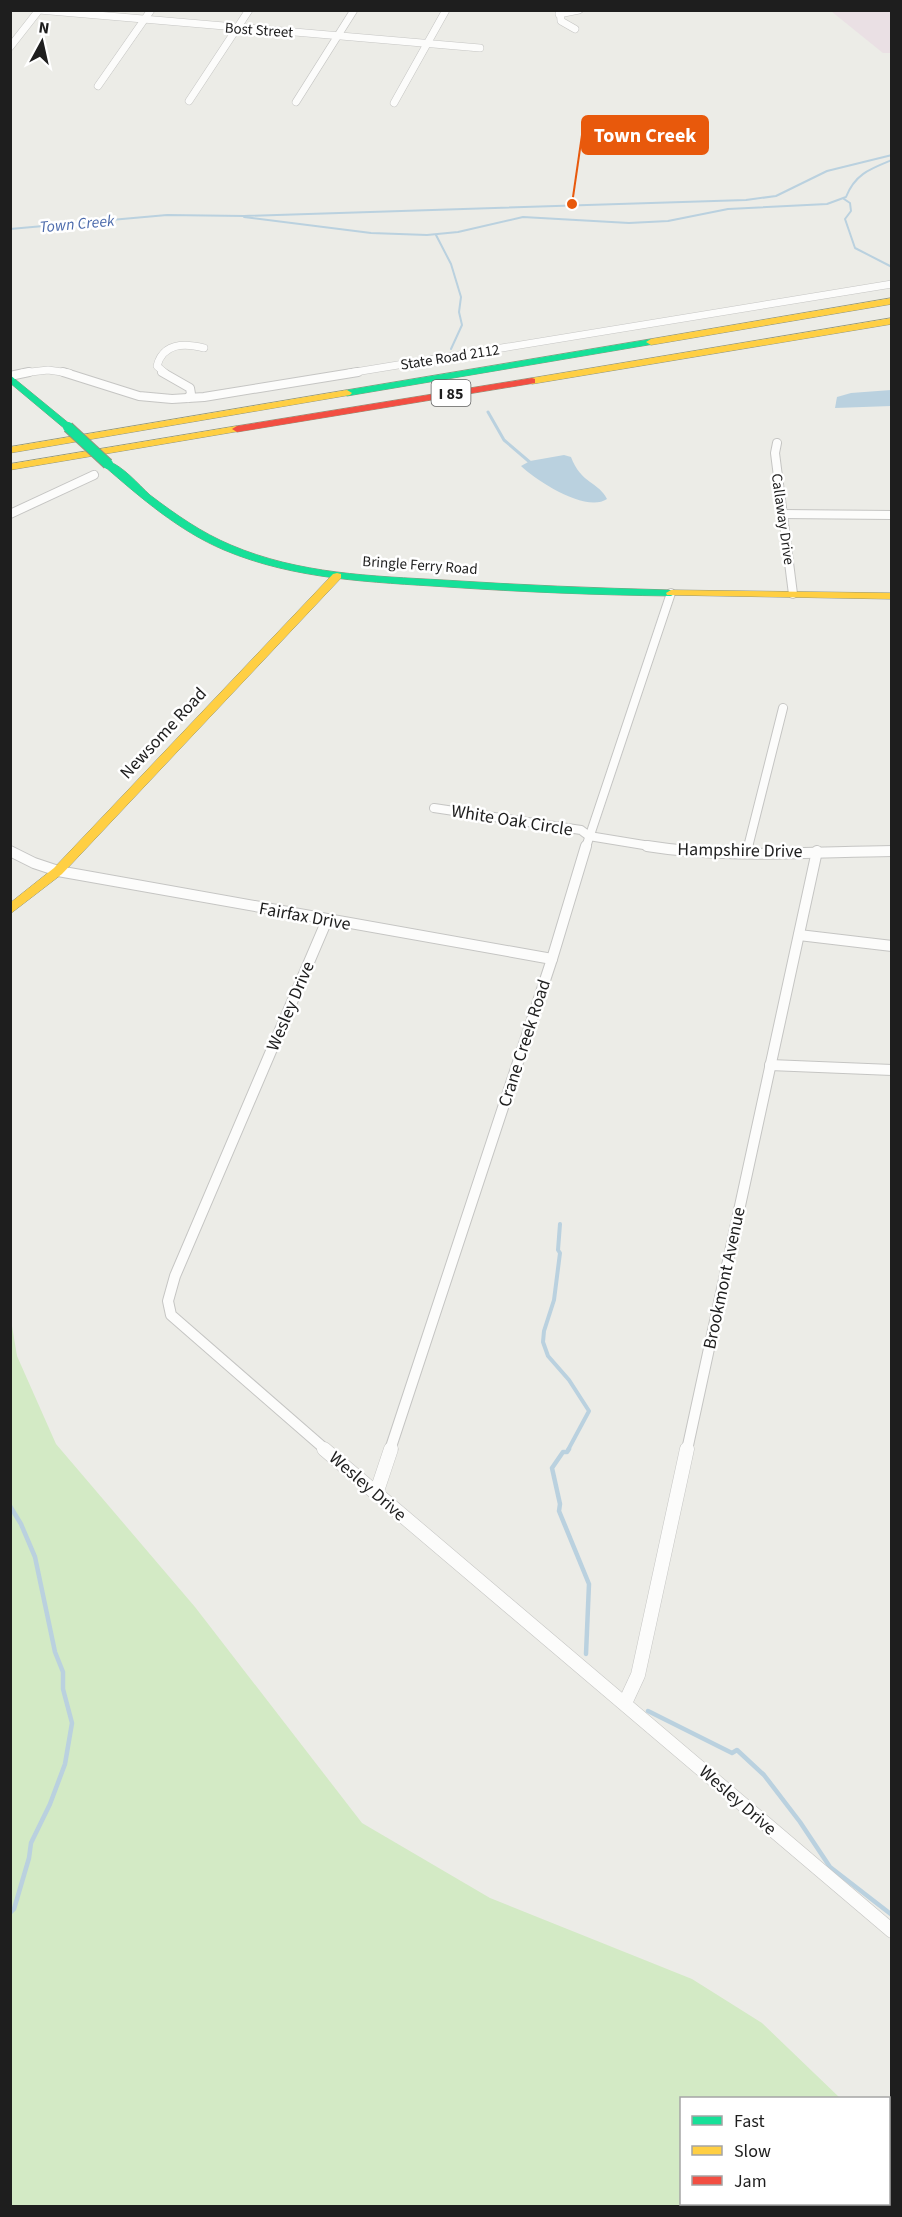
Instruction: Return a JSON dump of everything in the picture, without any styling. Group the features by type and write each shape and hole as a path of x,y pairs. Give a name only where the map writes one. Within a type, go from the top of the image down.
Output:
{"main road":[{"name":"I 85","path":"10,450 891,302"},
{"name":"I 85","path":"10,467 891,321"},
{"name":"Bringle Ferry Road","path":"10,377 108,464 183,525 226,547 280,565 338,576 523,588 891,596"},
{"name":"Newsome Road","path":"10,910 58,871 338,576"}],"street":[{"name":"Bost Street","path":"39,10 480,48"},
{"path":"10,47 39,10"},
{"path":"98,86 152,10"},
{"path":"189,101 249,10"},
{"path":"296,102 354,10"},
{"path":"394,104 446,10"},
{"path":"575,29 561,21 560,12 579,10"},
{"name":"State Road 2112","path":"10,377 33,369 56,369 141,397 188,398 891,284"},
{"path":"188,398 191,394 190,388 161,371 157,366 158,359 166,350 176,346 187,344 204,348"},
{"name":"Callaway Drive","path":"777,443 775,453 794,594"},
{"path":"10,514 94,476"},
{"path":"782,514 891,515"},
{"name":"Crane Creek Road","path":"376,1494 552,958 589,836 671,592"},
{"path":"746,853 783,708"},
{"name":"White Oak Circle","path":"434,808 581,830 589,836"},
{"name":"Hampshire Drive","path":"589,836 668,849 746,853 891,851"},
{"name":"Fairfax Drive","path":"10,851 34,863 58,871 552,958"},
{"name":"Brookmont Avenue","path":"625,1703 638,1675 818,851"},
{"name":"Wesley Drive","path":"327,920 175,1276 168,1301 171,1315 376,1494 891,1931"},
{"path":"799,935 891,946"},
{"path":"770,1065 891,1070"}],"shaded area":[{"path":"831,11 891,11 891,53 883,53"}],"green space":[{"path":"11,1320 17,1356 56,1444 195,1607 362,1823 490,1898 692,1979 762,2023 839,2097 680,2097 680,2205 890,2205 890,2147 892,2149 891,2206 11,2206"}],"water":[{"path":"891,390 891,406 835,408 837,397 851,393"},
{"path":"564,455 571,457 580,473 604,493 607,499 587,502 575,499 550,487 521,466 530,461"}],"waterway":[{"name":"Town Creek","path":"10,229 167,215 244,216 746,200 776,196 827,171 892,155"},
{"path":"244,217 371,233 427,235 458,232 523,217 629,223 668,221 728,209 827,204 846,197 859,178 892,160"},
{"path":"844,199 850,203 851,211 845,219 855,248 892,267"},
{"path":"436,235 451,264 461,297 459,312 462,325 451,349"},
{"path":"488,412 504,440 532,464"},
{"path":"560,1224 558,1250 560,1253 554,1300 544,1331 543,1342 548,1356 569,1380 589,1411 568,1450"},
{"path":"569,1449 563,1452 552,1468 560,1504 559,1511 589,1584 586,1654"},
{"path":"10,1506 21,1524 35,1557 55,1652 63,1672 63,1689 72,1723 65,1764 50,1804 31,1843 29,1858 14,1909 10,1913"},
{"path":"648,1711 732,1753 737,1750 764,1775 800,1822 830,1867 892,1915"}],"traffic: fast":[{"path":"347,393 651,342"},
{"path":"10,378 68,427"},
{"path":"68,427 108,464"},
{"path":"108,464 179,521 210,539 251,557 302,570 382,580 553,590 671,593"}],"traffic: slow":[{"path":"651,342 892,301"},
{"path":"532,381 892,321"},
{"path":"10,450 347,393"},
{"path":"10,467 237,429"},
{"path":"10,910 58,871 337,576"},
{"path":"671,593 892,596"}],"traffic: jam":[{"path":"237,429 532,381"}],"place":[{"name":"Town Creek","path":"572,204"}]}
